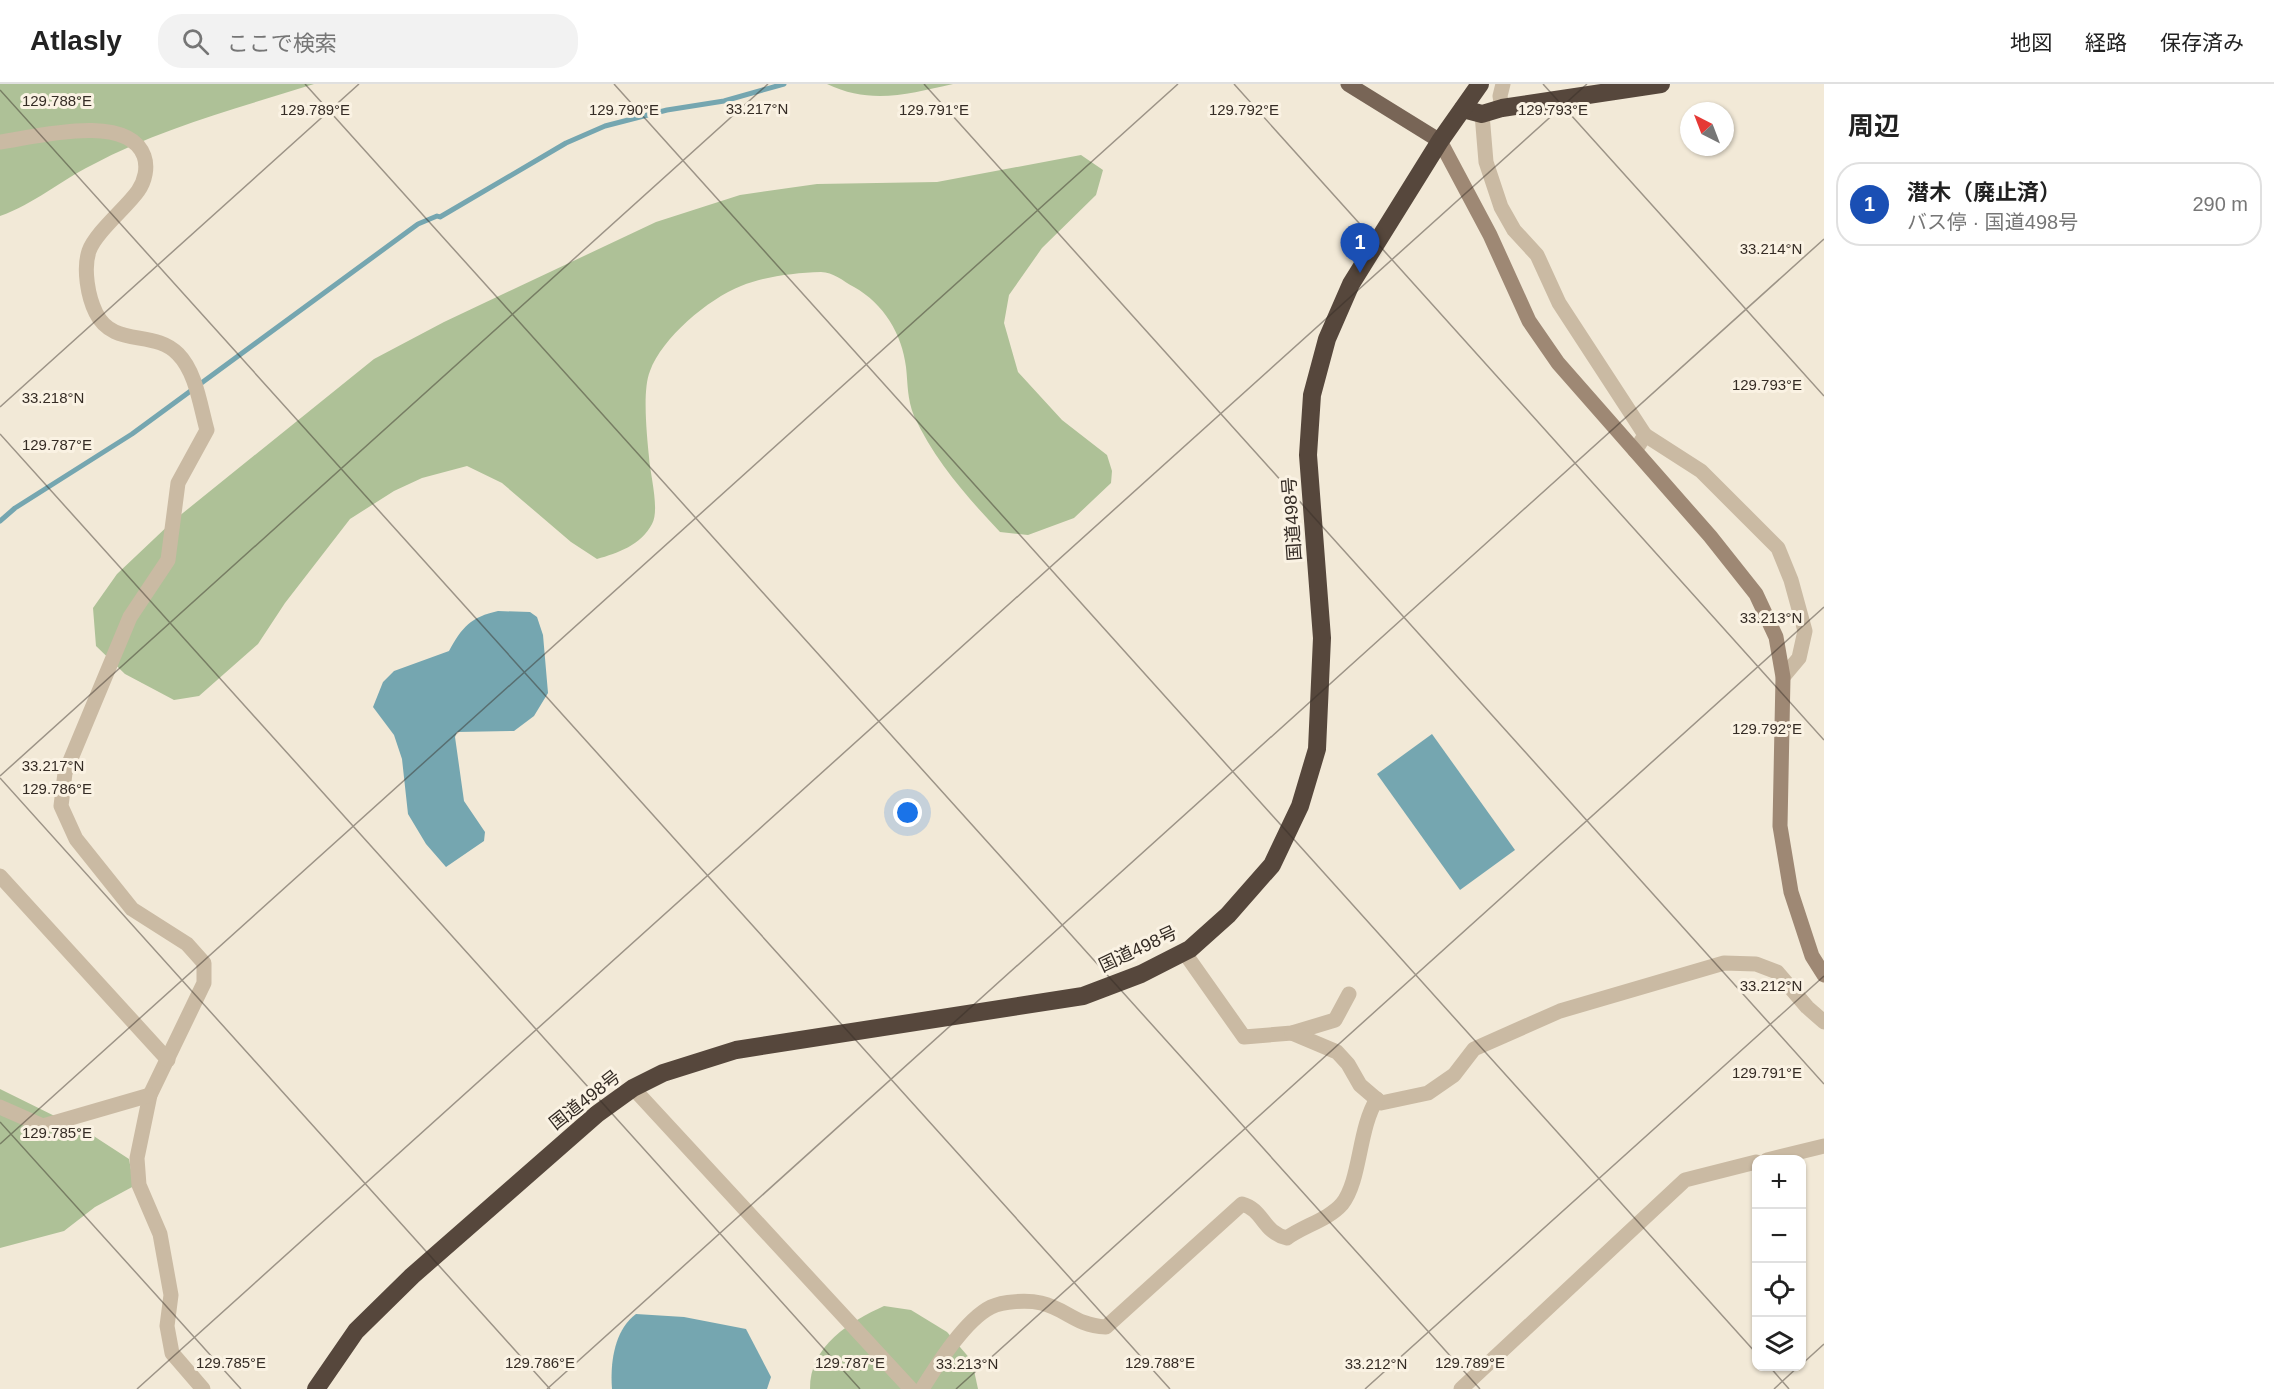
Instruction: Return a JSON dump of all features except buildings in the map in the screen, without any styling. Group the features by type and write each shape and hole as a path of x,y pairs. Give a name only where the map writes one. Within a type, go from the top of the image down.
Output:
{"highway":[{"name":"国道498号","path":"316,1389 356,1331 412,1276 597,1114 633,1088 663,1073 736,1050 1083,996 1141,974 1184,952 1228,915 1272,865 1300,806 1317,749 1322,638 1308,455 1312,395 1328,339 1351,284 1440,141 1480,84"},
{"path":"1463,109 1482,114 1502,108 1661,84"}],"main road":[{"path":"1348,84 1440,141"}],"street":[{"path":"1502,108 1500,96 1503,84"},
{"path":"1482,114 1486,162 1501,207 1514,230 1537,255 1559,303 1645,435 1701,471 1778,548 1791,580 1805,631 1799,658 1783,677"},
{"path":"0,142 76,131 115,132 133,139 143,155 146,170 139,189 90,250 87,273 90,295 96,314 108,330 127,338 160,341 177,353 188,369 207,429 178,483 168,560 130,617 65,773 61,806 76,839 132,909 187,944 204,963 204,983 150,1095 137,1158 139,1185 160,1234 171,1295 167,1326 172,1353 203,1389"},
{"path":"1440,141 1490,235 1529,321 1558,363 1710,536 1756,594 1776,637 1783,677 1780,826 1791,892 1812,956 1824,975"},
{"path":"1635,451 1645,435"},
{"path":"0,876 168,1060"},
{"path":"1184,952 1244,1037 1292,1033 1335,1020 1349,994"},
{"path":"1292,1033 1337,1052 1348,1064 1360,1085 1381,1104 1428,1093 1454,1074 1474,1049 1560,1011 1724,963 1756,964 1777,972 1807,1007 1824,1022"},
{"path":"633,1088 911,1389"},
{"path":"0,1107 43,1126 150,1095"},
{"path":"922,1389 939,1363 973,1322 991,1307 1015,1302 1042,1303 1086,1326 1106,1327 1242,1204 1251,1207 1274,1235 1287,1238 1323,1218 1342,1204 1350,1186 1368,1114 1377,1100"},
{"path":"1787,1155 1824,1146"},
{"path":"1461,1389 1685,1180 1752,1163"}],"green space":[{"path":"0,84 314,84 145,140 80,171 24,205 0,216"},
{"path":"827,84 953,84 905,94 874,96 843,90"},
{"path":"1081,155 1103,170 1096,195 1042,248 1009,295 1004,323 1018,372 1062,420 1107,455 1112,471 1111,483 1074,518 1028,535 1000,532 952,478 922,432 910,403 904,355 896,332 883,311 865,294 838,277 821,272 790,274 770,277 741,286 715,300 675,333 656,358 650,371 646,390 646,426 655,501 654,518 642,537 628,547 597,559 571,542 502,483 467,466 422,478 394,491 350,519 285,603 258,644 199,696 174,700 125,674 96,646 93,608 117,574 173,521 374,359 444,322 656,222 740,195 817,184 937,182"},
{"path":"0,1089 89,1133 129,1159 134,1186 95,1207 64,1231 0,1248"},
{"path":"884,1306 911,1310 947,1332 972,1361 978,1389 810,1389 816,1360 824,1348 834,1337 858,1319"}],"water":[{"path":"498,611 530,612 537,617 543,635 548,693 534,716 514,731 457,732 455,737 464,801 485,832 484,841 446,867 426,844 408,814 402,759 394,735 373,707 383,682 394,671 449,651 458,635 468,624 481,616"},
{"path":"1432,734 1515,850 1460,890 1377,774"},
{"path":"636,1314 684,1317 746,1329 771,1377 767,1389 612,1389 613,1359 618,1338"}],"waterway":[{"path":"0,521 15,508 132,434 418,224 437,216 440,217 566,143 605,126 667,110 724,101 784,84"}],"place":[{"name":"潜木（廃止済）","path":"1360,273"}]}
